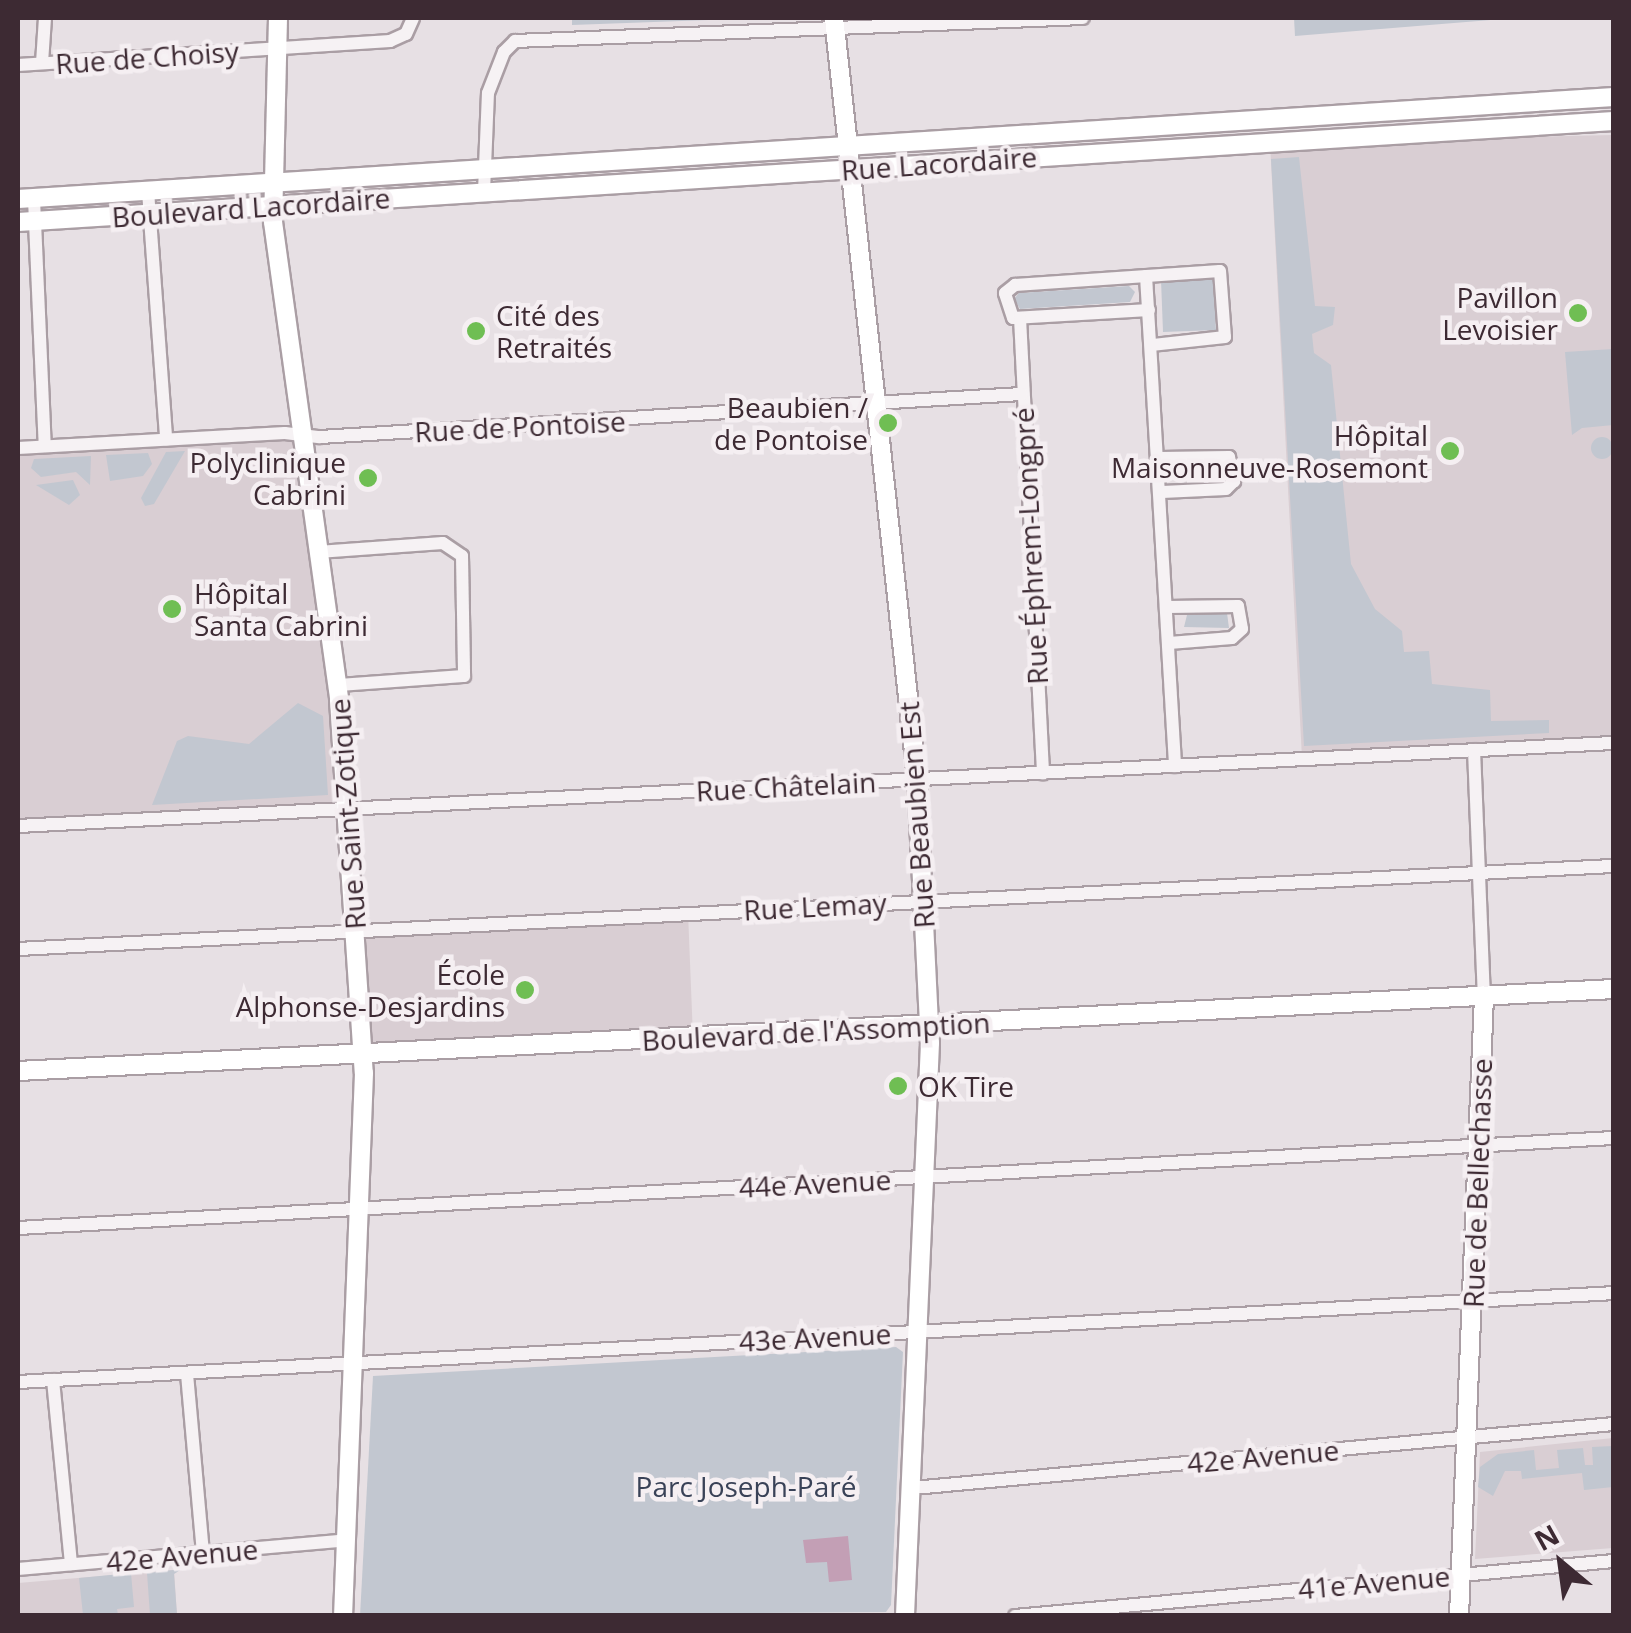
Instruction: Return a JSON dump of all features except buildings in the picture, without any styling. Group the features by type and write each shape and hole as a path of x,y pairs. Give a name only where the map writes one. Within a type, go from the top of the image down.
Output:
{"street":[{"path":"42,63 45,18"},
{"name":"Rue Saint-Zotique","path":"278,18 270,182 338,686 350,810 362,1053 360,1210 343,1616"},
{"name":"Rue de Choisy","path":"18,65 390,41 406,34 413,18"},
{"path":"484,192 488,93 504,52 516,41 834,23 1083,18"},
{"name":"Rue Beaubien Est","path":"834,23 917,779 929,1025 905,1616"},
{"name":"Rue Lacordaire","path":"483,169 1614,97"},
{"path":"1392,112 1394,136"},
{"name":"Rue Lacordaire","path":"484,192 1614,120"},
{"name":"Boulevard Lacordaire","path":"26,199 483,169"},
{"path":"148,191 166,440"},
{"name":"Boulevard Lacordaire","path":"26,221 484,192"},
{"path":"26,199 45,446"},
{"path":"1154,345 1224,337 1223,277 1214,268 1146,276 1154,345 1174,766"},
{"name":"Rue Éphrem-Longpré","path":"1043,773 1020,318 1007,311 1008,287 1146,276"},
{"path":"1020,318 1149,310"},
{"name":"Rue de Pontoise","path":"18,448 1022,394"},
{"path":"1160,458 1229,457 1234,481 1226,489 1162,492"},
{"path":"318,552 443,543 462,556 464,676 338,686"},
{"path":"1168,607 1238,606 1242,628 1232,638 1170,643"},
{"name":"Rue Châtelain","path":"18,826 1614,743"},
{"name":"Rue de Bellechasse","path":"1458,1616 1484,996 1474,750"},
{"name":"Rue Lemay","path":"18,949 1614,866"},
{"name":"Boulevard de l'Assomption","path":"18,1071 1614,989"},
{"name":"44e Avenue","path":"18,1228 1614,1138"},
{"name":"43e Avenue","path":"18,1382 1614,1294"},
{"path":"187,1374 203,1553"},
{"path":"53,1380 71,1564"},
{"name":"42e Avenue","path":"912,1488 1614,1424"},
{"name":"42e Avenue","path":"18,1569 347,1540"},
{"name":"41e Avenue","path":"1015,1616 1614,1561"}],"shaded area":[{"name":"Hôpital Maisonneuve-Rosemont","path":"1613,135 1613,743 1302,758 1270,143"},
{"name":"Hôpital Santa Cabrini","path":"301,434 350,810 18,826 18,448"},
{"name":"École Alphonse-Desjardins","path":"688,912 693,1037 362,1053 355,931"},
{"path":"1613,1438 1613,1548 1475,1559 1480,1452"},
{"path":"848,1536 852,1580 829,1582 827,1562 806,1563 803,1540"},
{"path":"174,1570 177,1615 18,1616 18,1583"}],"green space":[{"path":"572,18 763,18 572,25"},
{"path":"1294,18 1515,18 1295,36"},
{"path":"1299,157 1315,306 1335,307 1333,325 1312,334 1314,353 1331,365 1351,564 1375,609 1402,631 1404,652 1429,651 1432,684 1490,690 1491,721 1549,720 1549,733 1304,746 1271,159"},
{"path":"1213,278 1216,330 1163,332 1161,280"},
{"path":"1129,286 1135,292 1130,302 1020,309 1014,299 1019,293"},
{"path":"1613,349 1613,425 1582,428 1572,435 1565,352"},
{"path":"1602,437 1610,440 1610,456 1602,459 1594,456 1591,448 1594,440"},
{"path":"185,451 154,504 145,506 141,498 166,452"},
{"path":"148,453 152,464 143,476 110,481 106,455"},
{"path":"91,456 90,485 76,472 41,477 31,468 34,459"},
{"path":"1219,465 1222,480 1176,479 1179,467"},
{"path":"73,480 80,495 69,505 36,485"},
{"path":"1227,613 1229,628 1184,627 1187,615"},
{"path":"298,703 323,716 328,795 152,805 177,741 188,736 249,744"},
{"name":"Parc Joseph-Paré","path":"896,1347 903,1352 891,1605 886,1612 360,1616 373,1376"},
{"path":"1613,1446 1613,1487 1584,1490 1582,1473 1522,1479 1521,1471 1505,1471 1493,1496 1478,1487 1480,1467 1498,1454 1534,1450 1536,1470 1559,1468 1557,1450 1583,1448 1585,1465 1593,1465 1592,1447"},
{"path":"182,1569 174,1574 177,1615 150,1615 147,1573"},
{"path":"131,1573 134,1607 117,1609 118,1615 83,1615 79,1578"}],"place":[{"name":"Pavillon Levoisier","path":"1578,313"},
{"name":"Cité des Retraités","path":"476,331"},
{"name":"Beaubien / de Pontoise","path":"888,423"},
{"name":"Hôpital Maisonneuve-Rosemont","path":"1450,451"},
{"name":"Polyclinique Cabrini","path":"368,478"},
{"name":"Hôpital Santa Cabrini","path":"172,609"},
{"name":"École Alphonse-Desjardins","path":"525,990"},
{"name":"OK Tire","path":"898,1086"}]}
